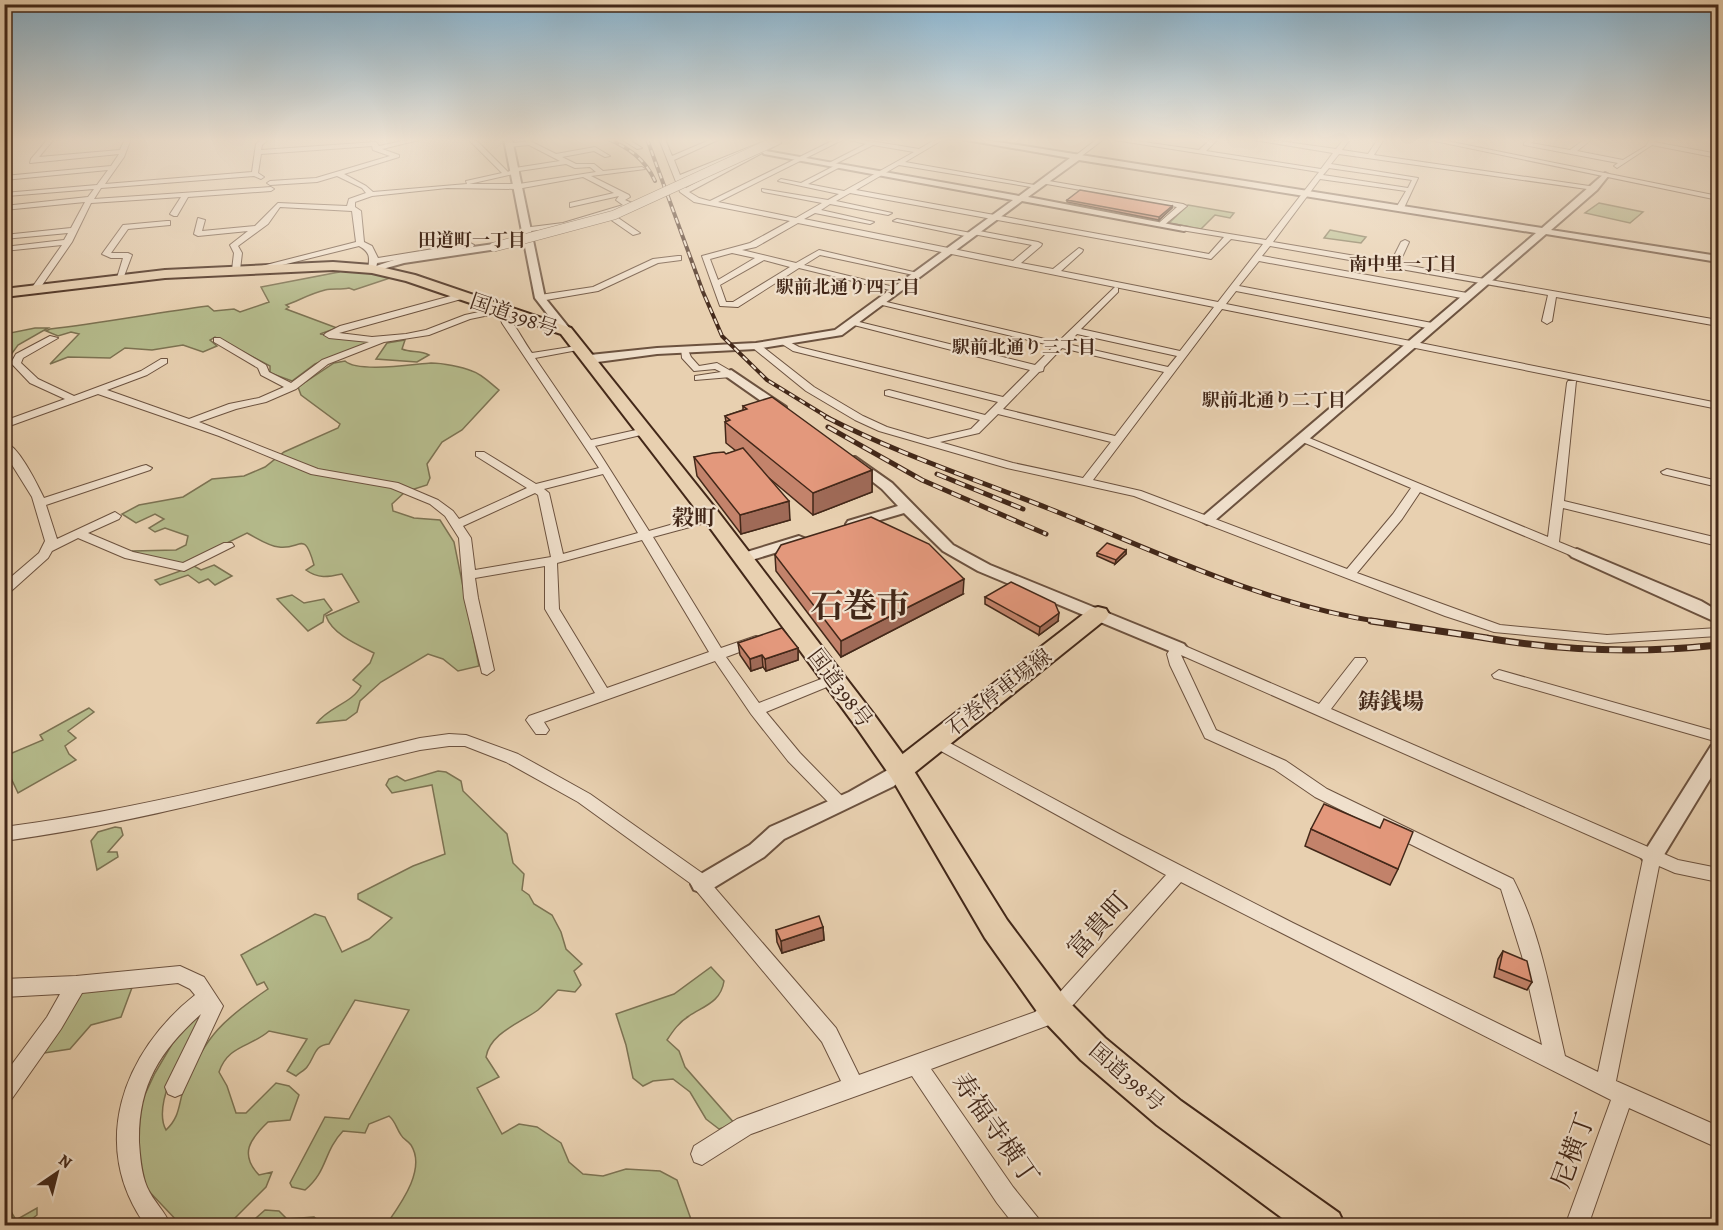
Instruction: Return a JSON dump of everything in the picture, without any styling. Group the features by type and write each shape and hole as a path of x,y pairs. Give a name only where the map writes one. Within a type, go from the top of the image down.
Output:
{"main road":[{"name":"国道398号","path":"4,293 119,279 236,270 373,265 566,332 585,353 742,558 779,633 834,679 900,770 996,929 1055,1010 1094,1049 1168,1113 1326,1226"},
{"name":"石巻停車場線","path":"900,770 1098,615"}],"street":[{"path":"35,289 68,242 92,196"},
{"path":"4,208 148,196"},
{"path":"174,214 185,196"},
{"path":"275,196 278,205"},
{"path":"351,207 352,201 364,196"},
{"path":"519,196 540,298 566,332"},
{"path":"573,205 610,196"},
{"path":"526,230 564,225 629,205 620,200 625,196"},
{"path":"373,265 494,247 614,215 654,196"},
{"path":"684,196 693,203 946,253 1115,290 1217,308"},
{"path":"689,196 692,199 795,222"},
{"path":"711,203 724,196"},
{"path":"800,196 888,213"},
{"path":"841,196 753,245 705,258 723,304 735,305 819,252 918,274"},
{"path":"873,196 1211,257 1229,236"},
{"path":"1011,196 1719,323"},
{"path":"1121,196 1183,206 1162,224"},
{"path":"1086,482 1169,370 1305,196"},
{"path":"1323,196 1719,259"},
{"path":"1400,208 1406,196"},
{"path":"1207,520 1584,196"},
{"path":"529,356 756,346 834,335 1020,198"},
{"path":"278,205 351,207 357,211 360,243"},
{"path":"236,270 238,253 234,245 273,213 278,205"},
{"path":"815,211 870,222"},
{"path":"605,212 636,233"},
{"path":"925,214 976,231"},
{"path":"201,220 198,234 257,227"},
{"path":"897,221 976,231 1038,244 1016,264"},
{"path":"119,279 128,255 106,254 126,227 167,223"},
{"path":"4,237 73,230"},
{"path":"4,249 68,242"},
{"path":"1394,265 1405,242"},
{"path":"265,268 360,243 369,248 374,256 373,265"},
{"path":"373,265 470,245"},
{"path":"1054,272 1079,250"},
{"path":"732,251 898,289"},
{"path":"946,253 1016,264 1217,308 1655,397 1719,414"},
{"path":"540,298 595,289 657,261 678,258"},
{"path":"716,284 762,258"},
{"path":"1258,258 1467,296"},
{"path":"1235,288 1432,326"},
{"path":"929,442 972,433 1040,369 1115,290"},
{"path":"1547,321 1553,293"},
{"path":"462,296 343,328 329,335 385,340 421,335 468,317 502,310 507,323 590,444 717,655 756,710 794,757 839,803"},
{"path":"878,303 1169,370"},
{"path":"531,320 544,321 554,317"},
{"path":"851,323 1040,369"},
{"path":"1076,331 1182,354"},
{"path":"53,338 19,356 16,363 34,381 73,399"},
{"path":"217,340 263,367 264,373 292,387"},
{"path":"190,422 233,406 262,400 292,387 325,363 385,340"},
{"path":"784,342 796,349 817,355 1006,401"},
{"path":"756,346 810,389 859,418 883,429 1011,466 1137,493 1450,613 1499,629 1607,639 1719,632"},
{"path":"1409,347 1572,384 1719,406"},
{"path":"684,350 687,358 697,369 717,366 790,416"},
{"path":"4,425 144,373 165,361"},
{"path":"698,378 731,374"},
{"path":"1553,544 1572,384"},
{"path":"97,390 190,422 315,472 394,485 434,502 465,538 471,598 487,670"},
{"path":"889,393 989,419"},
{"path":"998,411 1117,440"},
{"path":"590,444 645,431"},
{"path":"1302,438 1577,554 1695,605 1719,618"},
{"path":"4,444 27,477 39,503 51,541 44,555 4,590"},
{"path":"844,453 887,486 948,548 965,558 1178,648 1652,856 1690,870 1719,875"},
{"path":"480,454 543,493 555,560 552,609 604,695"},
{"path":"39,503 146,468"},
{"path":"456,525 536,488 606,470"},
{"path":"1667,472 1719,484"},
{"path":"1349,574 1398,516 1417,487"},
{"path":"1558,503 1719,542"},
{"path":"838,529 907,508"},
{"path":"48,548 115,516"},
{"path":"469,575 555,560 712,517"},
{"path":"79,534 129,555 184,567 228,546"},
{"path":"742,558 816,536"},
{"path":"541,730 534,720 779,633"},
{"path":"1178,648 1174,654 1177,665 1210,734 1280,765 1321,793 1507,884 1514,898 1531,956 1556,1061"},
{"path":"1322,711 1360,661"},
{"path":"1499,675 1719,737"},
{"path":"756,710 834,679"},
{"path":"4,834 47,829 160,806 420,744 449,740 466,741 512,758 550,777 584,798 702,884 829,1035 854,1087"},
{"path":"935,741 1178,873 1614,1090 1719,1137"},
{"path":"1652,856 1719,751"},
{"path":"702,884 757,851 777,833 887,781 900,770"},
{"name":"尼横丁","path":"1576,1226 1614,1090 1652,856"},
{"name":"富貴町","path":"1055,1010 1178,873"},
{"path":"4,988 76,985 180,974 197,983 213,1006 175,1087"},
{"path":"4,1093 54,1023 76,985"},
{"path":"160,1226 137,1191 128,1147 137,1081 153,1054 190,1010 207,997"},
{"path":"702,1154 745,1126 1042,1019 1055,1010"},
{"name":"寿福寺横丁","path":"916,1064 1028,1225"}],"green space":[{"path":"1599,203 1643,212 1630,223 1585,213"},
{"path":"1188,205 1234,213 1230,218 1215,215 1201,229 1169,223"},
{"path":"1330,230 1366,237 1361,243 1324,238"},
{"path":"340,269 393,277 354,290 349,288 328,289 286,305 289,307 286,309 337,328 320,334 373,342 315,364 292,381 270,373 270,366 215,337 210,340 217,346 203,352 183,345 152,350 125,348 110,358 68,357 50,364 79,334 71,332 58,336 46,331 50,329 208,306 214,311 234,309 240,312 269,302 261,287 339,272"},
{"path":"48,328 18,345 5,363 5,334"},
{"path":"405,340 402,349 429,355 417,362 376,359 387,343"},
{"path":"345,361 362,367 431,363 463,368 476,372 499,390 462,430 442,442 427,464 430,478 427,485 405,492 392,504 393,511 414,518 440,520 454,542 479,666 458,671 443,659 428,654 381,682 360,701 357,712 346,720 317,723 357,692 361,686 353,680 370,663 374,653 340,634 326,616 359,602 342,574 323,576 306,570 314,565 311,554 304,544 275,546 247,533 184,564 146,557 132,551 176,550 186,545 188,536 165,528 155,532 149,528 164,519 155,514 136,523 122,514 139,505 183,497 212,479 244,476 265,467 284,452 338,428 340,424 301,395 298,387 334,363"},
{"path":"214,565 232,576 215,585 208,579 199,583 188,575 160,585 155,580 194,566 201,570"},
{"path":"292,595 304,603 324,599 332,610 324,615 323,622 308,631 277,599"},
{"path":"89,708 94,712 68,731 76,738 65,746 76,760 18,793 10,776 5,773 5,756 43,740 40,735"},
{"path":"438,771 446,772 461,781 463,791 507,834 513,863 524,874 522,890 529,895 534,904 552,915 561,932 566,949 582,964 574,971 581,985 575,992 558,990 538,1010 499,1035 489,1049 486,1057 499,1077 477,1088 502,1134 519,1124 537,1127 561,1143 569,1162 583,1174 603,1176 626,1169 660,1171 677,1180 693,1225 386,1225 409,1187 416,1165 411,1145 389,1116 369,1124 365,1133 343,1131 312,1183 305,1190 292,1187 290,1183 325,1117 349,1119 409,1010 355,1000 329,1044 320,1047 307,1067 296,1076 287,1071 307,1039 269,1031 228,1056 219,1072 227,1086 236,1113 246,1113 276,1083 289,1086 299,1095 290,1120 268,1122 256,1134 249,1147 249,1160 259,1175 272,1172 266,1187 228,1225 181,1225 142,1184 138,1166 140,1105 155,1073 185,1022 205,1011 182,1053 168,1087 163,1103 166,1130 174,1120 185,1085 209,1041 228,1019 268,989 264,982 257,985 241,955 315,914 325,917 342,952 369,939 392,918 358,899 358,894 413,866 445,854 432,785 392,793 386,785 389,779 397,776 405,781"},
{"path":"115,827 121,828 123,835 108,852 117,852 118,857 97,870 91,841 98,832"},
{"path":"711,967 724,981 716,999 682,1021 667,1040 679,1051 685,1067 735,1124 719,1129 706,1119 690,1092 673,1079 653,1081 643,1086 633,1078 616,1014 674,994"},
{"path":"133,985 121,1017 91,1025 70,1049 44,1053 82,991"},
{"path":"4,1200 16,1220 37,1208 37,1215 24,1225 5,1225"},
{"path":"265,1210 279,1211 287,1219 314,1217 325,1225 248,1225"}],"building":[{"path":"1072,196 1117,196 1172,206 1159,217 1067,200"},
{"path":"772,397 872,470 813,493 725,422 730,420 725,416 747,409 743,406"},
{"path":"743,448 789,501 740,515 694,457 713,453 724,452 726,454"},
{"path":"871,517 929,544 964,579 841,641 775,555 781,545"},
{"path":"1107,543 1126,550 1116,560 1097,553"},
{"path":"1011,582 1055,603 1059,613 1040,627 985,597"},
{"path":"782,628 798,648 765,659 762,655 750,659 738,643"},
{"path":"1324,804 1380,828 1384,819 1413,832 1398,869 1311,829"},
{"path":"819,916 823,927 781,941 776,930"},
{"path":"1503,951 1527,961 1532,982 1499,969"}],"railway":[{"path":"668,196 703,292 722,336 767,380 829,418"},
{"path":"826,417 909,454 1212,575 1296,603 1381,622"},
{"path":"828,427 922,480 1046,534"},
{"path":"937,474 1023,509"},
{"path":"1371,621 1487,638"},
{"path":"1480,637 1599,650 1658,650 1718,645"}],"district":[{"name":"田道町一丁目","path":"472,240"},
{"name":"南中里一丁目","path":"1403,264"},
{"name":"駅前北通り四丁目","path":"848,287"},
{"name":"駅前北通り三丁目","path":"1024,347"},
{"name":"駅前北通り二丁目","path":"1274,400"},
{"name":"穀町","path":"694,517"},
{"name":"石巻市","path":"860,605"},
{"name":"鋳銭場","path":"1391,701"}]}
